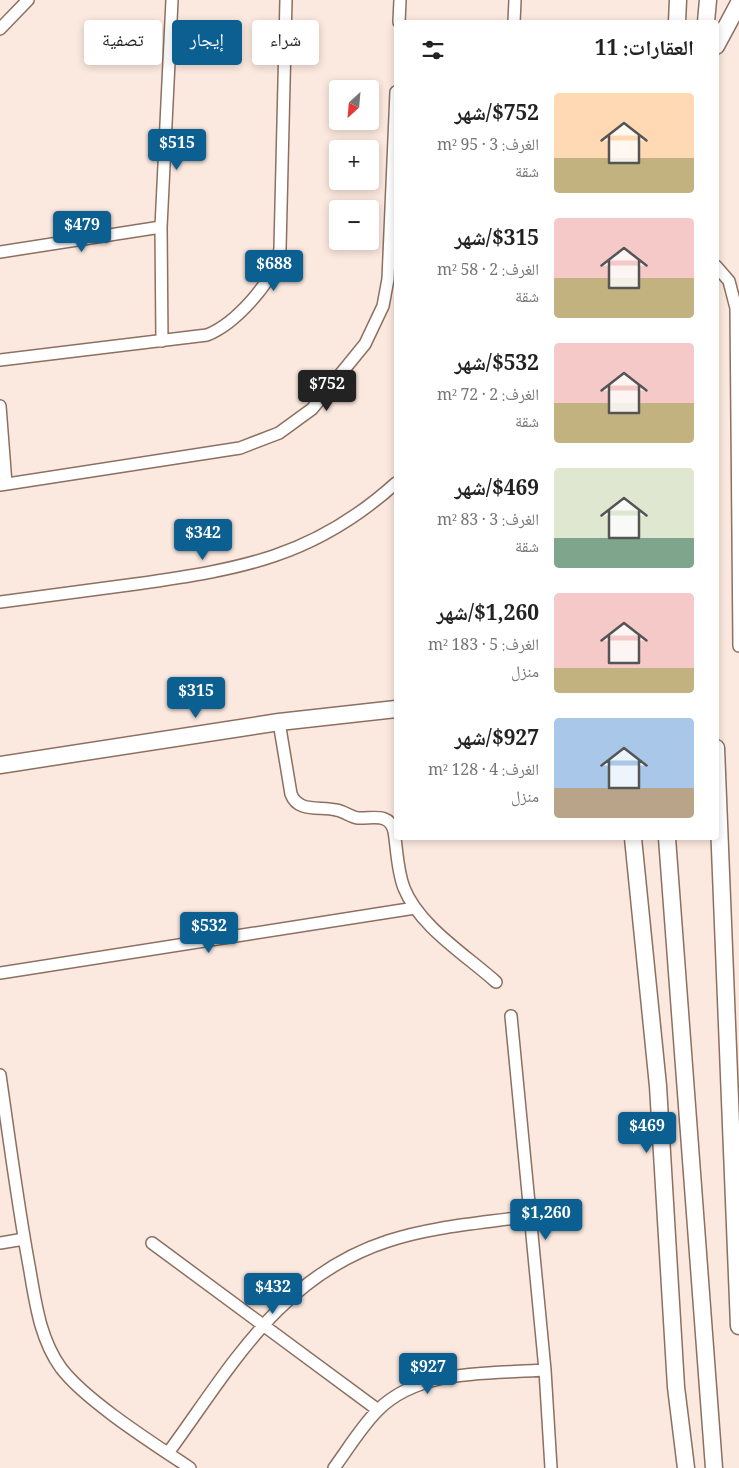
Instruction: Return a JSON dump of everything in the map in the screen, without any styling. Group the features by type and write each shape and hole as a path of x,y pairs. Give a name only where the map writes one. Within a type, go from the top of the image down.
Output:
{"main road":[{"path":"677,20 678,0"},
{"path":"706,20 708,0"},
{"path":"719,41 739,4"},
{"path":"0,766 279,722 394,709"},
{"path":"719,823 739,1326"},
{"path":"633,840 658,1086 676,1387 686,1468"},
{"path":"667,840 714,1468"}],"street":[{"path":"0,29 28,0"},
{"path":"162,341 161,228 172,0"},
{"path":"0,360 199,338 222,328 266,282 278,261 280,248 286,0"},
{"path":"399,20 400,0"},
{"path":"514,0 514,20"},
{"path":"0,406 3,485 240,448 279,434 312,409 365,344 383,306 388,279 394,139"},
{"path":"0,252 161,228"},
{"path":"719,269 729,281 735,302 739,646"},
{"path":"0,602 211,574 259,562 304,544 332,530 366,508 394,485"},
{"path":"279,722 291,794 295,802 304,807 339,810 354,817 380,817 391,823 394,831"},
{"path":"396,840 404,887 415,908 427,922 496,982"},
{"path":"0,973 415,908"},
{"path":"512,1016 545,1370 551,1468"},
{"path":"0,1075 24,1239 43,1333 62,1368 96,1400 190,1468"},
{"path":"168,1453 263,1324 311,1280 348,1257 368,1248 409,1235 530,1216"},
{"path":"0,1243 24,1239"},
{"path":"152,1243 378,1410"},
{"path":"334,1468 378,1410 402,1392 431,1380 545,1370"}]}
